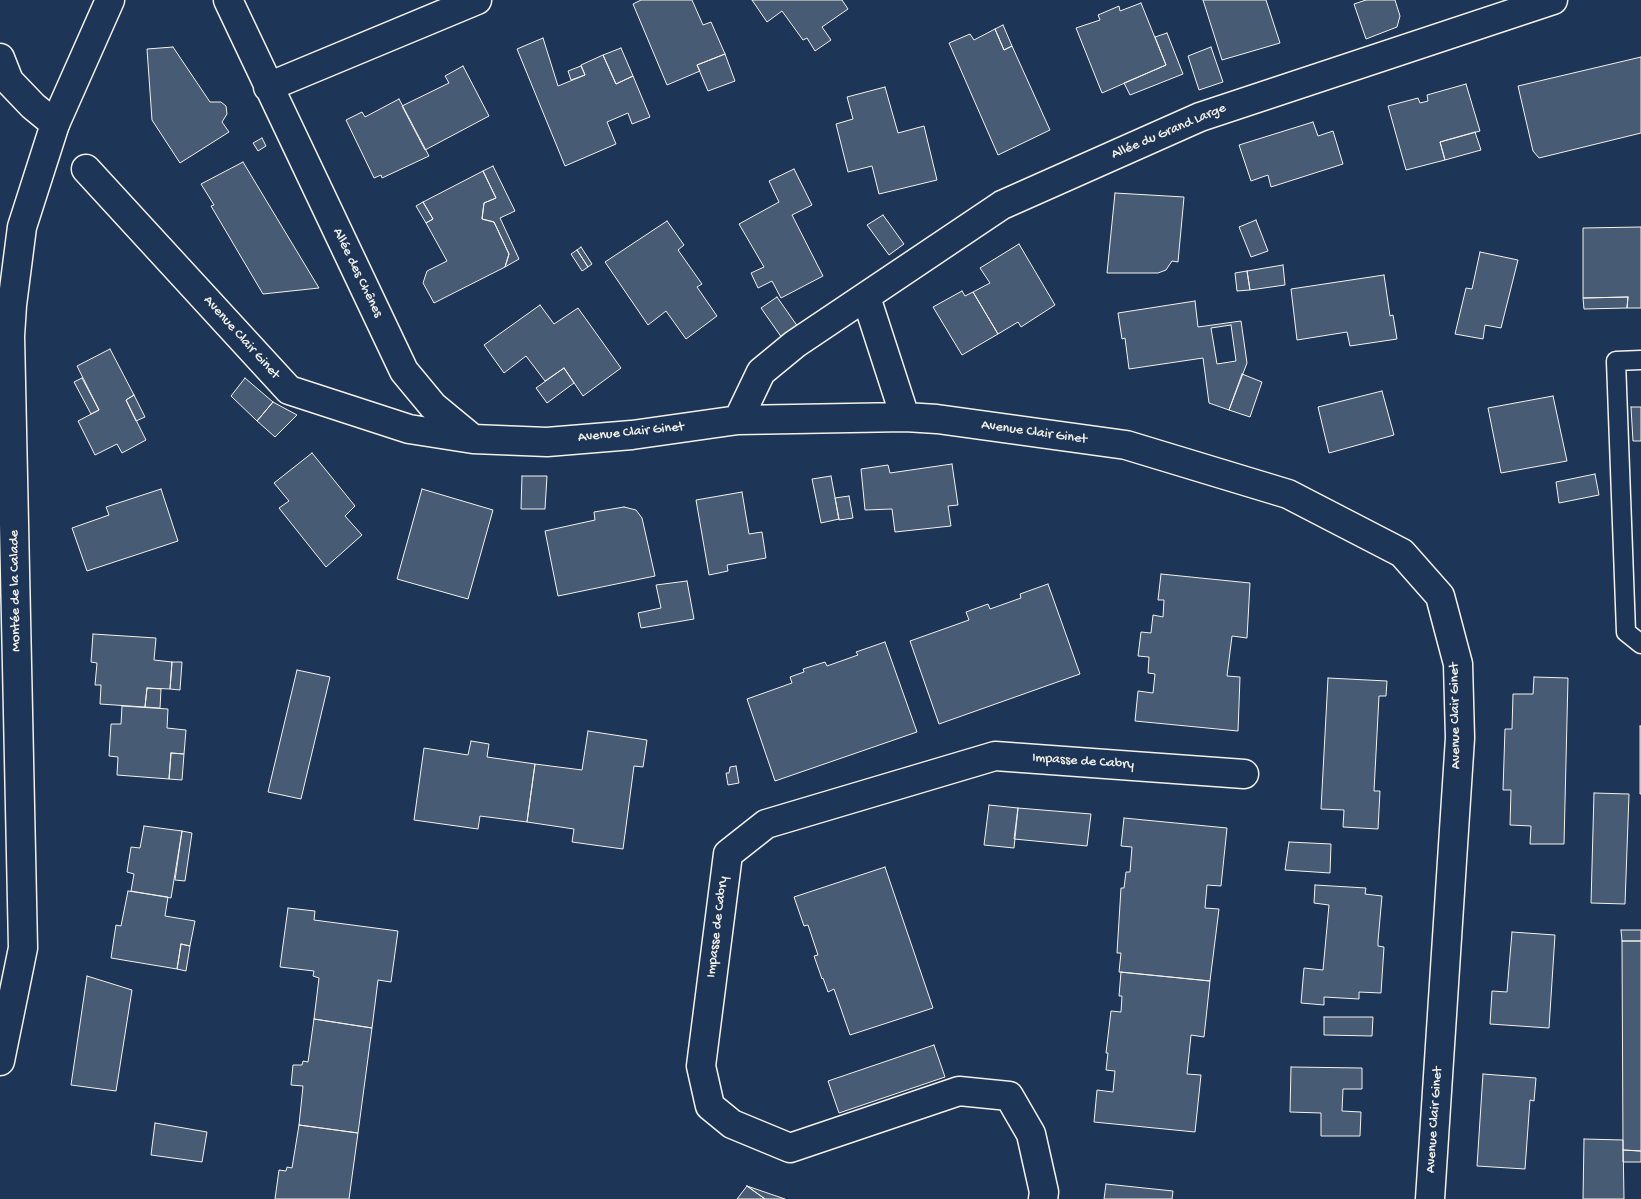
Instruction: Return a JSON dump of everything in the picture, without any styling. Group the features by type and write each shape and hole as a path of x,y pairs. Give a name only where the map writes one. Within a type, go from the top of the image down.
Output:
{"street":[{"name":"Montée de la Calade","path":"0,1061 23,948 8,583 10,336 6,309 22,227 55,124 110,0"},
{"name":"Allée des Chênes","path":"228,0 404,371 433,406 473,439"},
{"path":"268,87 477,0"},
{"name":"Allée du Grand Large","path":"738,420 761,372 795,344 1002,205 1200,116 1553,0"},
{"path":"0,58 9,81 33,106 55,124"},
{"name":"Avenue Clair Ginet","path":"86,170 289,390 409,429 473,439 547,442 632,435 738,420 937,419 1126,445 1288,494 1402,553 1440,596 1458,664 1460,738 1430,1199"},
{"path":"866,297 906,418"},
{"name":"Impasse de Cabry","path":"1043,1199 1044,1192 1031,1134 1009,1096 959,1091 790,1148 732,1124 710,1106 700,1066 728,854 766,824 995,756 1244,774"}],"lane":[{"path":"1641,360 1616,361 1626,632 1641,644"}],"building":[{"path":"641,0 692,0 703,25 711,22 725,54 697,65 700,71 667,85 633,4"},
{"path":"752,0 842,0 848,9 822,27 831,40 815,51 807,38 803,40 782,11 767,22"},
{"path":"1203,0 1266,0 1280,43 1222,60"},
{"path":"1366,0 1395,0 1400,16 1397,27 1366,39 1354,4"},
{"path":"1141,3 1166,65 1102,93 1076,28 1100,20 1098,15 1119,6 1120,11"},
{"path":"1003,25 1012,46 1004,50 995,29"},
{"path":"995,29 1004,50 1012,46 1050,130 998,155 949,43 970,34 974,40"},
{"path":"1167,33 1183,74 1130,95 1124,83 1166,65 1155,37"},
{"path":"543,38 558,86 585,75 581,65 603,55 616,84 633,76 650,117 632,124 628,113 607,122 616,144 565,166 517,49"},
{"path":"173,47 210,102 221,102 226,106 227,114 222,122 229,132 180,163 152,120 147,49"},
{"path":"1211,47 1223,82 1199,90 1188,56"},
{"path":"621,48 633,76 616,84 603,55"},
{"path":"725,54 735,81 708,91 697,65"},
{"path":"1641,57 1641,133 1539,158 1533,151 1518,86"},
{"path":"463,66 489,116 425,150 402,106 449,83 445,76"},
{"path":"581,66 585,75 571,80 568,71"},
{"path":"1466,84 1480,131 1440,142 1445,160 1406,170 1388,106 1418,98 1420,103 1428,101 1427,95"},
{"path":"885,87 898,133 924,126 937,180 879,194 872,166 848,172 836,124 853,119 847,97"},
{"path":"399,99 429,156 382,178 381,175 374,178 346,120 362,112 365,117"},
{"path":"1313,122 1318,136 1333,131 1343,164 1271,187 1268,175 1251,181 1239,145"},
{"path":"1475,132 1481,150 1445,160 1440,142"},
{"path":"262,138 266,146 258,151 253,143"},
{"path":"243,162 319,288 263,294 211,206 214,205 201,184"},
{"path":"493,166 515,211 500,218 519,259 505,267 509,254 494,222 482,219 484,203 496,198 483,171"},
{"path":"794,169 812,205 792,215 823,276 781,298 772,281 758,288 751,273 764,267 739,224 779,202 769,181"},
{"path":"483,171 496,198 484,203 482,219 494,222 509,254 505,267 434,303 423,283 427,271 447,261 426,223 433,219 423,202"},
{"path":"1115,193 1184,197 1178,262 1172,261 1166,270 1158,273 1107,273"},
{"path":"423,202 433,219 426,223 416,206"},
{"path":"883,215 904,244 889,255 867,225"},
{"path":"1256,220 1268,251 1251,257 1239,227"},
{"path":"667,221 684,245 678,250 702,284 697,287 717,316 686,339 666,311 648,325 605,262"},
{"path":"1641,227 1641,308 1627,308 1628,297 1583,298 1583,228"},
{"path":"1019,244 1055,305 1021,327 1018,322 998,334 973,292 990,283 980,268"},
{"path":"581,247 592,264 588,267 577,250"},
{"path":"577,250 588,267 582,271 571,254"},
{"path":"1480,252 1518,260 1501,328 1485,325 1483,339 1455,334 1466,288 1472,289"},
{"path":"1283,265 1285,285 1250,290 1247,271"},
{"path":"1247,271 1250,290 1237,291 1235,273"},
{"path":"1384,275 1390,316 1393,315 1397,339 1350,346 1347,332 1297,340 1291,289"},
{"path":"962,291 965,296 973,292 998,334 962,355 933,307"},
{"path":"777,297 798,327 782,338 761,308"},
{"path":"1628,297 1627,308 1584,309 1583,298"},
{"path":"1195,301 1198,327 1241,321 1247,363 1229,410 1209,403 1203,358 1129,369 1125,338 1122,339 1118,313","holes":["1231,325 1236,361 1217,364 1211,328"]},
{"path":"540,305 554,324 578,308 621,368 583,396 564,368 545,381 526,356 504,373 484,345"},
{"path":"110,349 134,395 126,400 146,440 122,453 117,444 95,455 78,421 99,410 77,366"},
{"path":"564,368 574,383 547,403 536,388"},
{"path":"1242,374 1262,382 1250,417 1229,410"},
{"path":"82,378 99,410 91,414 74,382"},
{"path":"245,378 273,402 257,421 231,396"},
{"path":"1382,391 1394,435 1329,453 1318,407"},
{"path":"134,395 145,417 136,421 126,400"},
{"path":"1553,396 1567,461 1501,473 1488,408"},
{"path":"273,402 297,415 275,437 257,421"},
{"path":"1631,407 1641,407 1641,441 1633,441"},
{"path":"312,453 355,506 345,516 362,535 326,567 279,508 289,501 274,483"},
{"path":"952,464 958,505 948,506 951,526 895,532 892,509 865,510 861,469 888,465 890,473"},
{"path":"1595,474 1599,495 1559,503 1556,482"},
{"path":"522,476 547,476 545,509 521,509"},
{"path":"831,476 839,519 821,523 812,479"},
{"path":"161,489 178,541 87,571 72,528 109,515 106,507"},
{"path":"422,489 493,510 468,599 397,579"},
{"path":"742,492 749,534 762,532 766,558 727,565 728,571 709,575 696,500"},
{"path":"849,496 853,518 839,520 835,498"},
{"path":"624,507 636,510 642,518 655,576 558,596 545,531 595,520 594,512"},
{"path":"1161,574 1250,583 1247,638 1232,636 1227,676 1240,677 1238,731 1135,721 1138,691 1153,693 1155,674 1148,673 1149,657 1138,656 1141,632 1151,633 1153,615 1163,617 1164,600 1158,600"},
{"path":"687,581 694,619 641,628 638,613 661,608 656,585"},
{"path":"1048,584 1080,674 939,724 910,641 969,620 966,612 988,604 990,609 1021,598 1020,594"},
{"path":"93,634 156,638 154,660 172,662 170,689 147,688 145,707 100,704 101,685 95,685 97,663 91,662"},
{"path":"885,642 917,732 775,781 747,699 792,683 790,677 804,672 803,669 825,662 827,666 858,655 856,652"},
{"path":"172,662 182,662 180,690 170,689"},
{"path":"297,670 330,677 301,799 268,792"},
{"path":"1534,677 1568,678 1564,844 1530,844 1531,826 1510,825 1511,790 1503,790 1505,729 1512,729 1513,694 1533,694"},
{"path":"1328,678 1387,681 1386,696 1379,696 1374,791 1380,791 1378,829 1343,827 1344,810 1321,809"},
{"path":"147,688 161,689 160,708 145,707"},
{"path":"122,706 168,709 167,728 186,730 184,754 171,753 169,779 117,775 118,757 109,756 111,724 121,724"},
{"path":"1641,726 1641,794 1640,794"},
{"path":"588,731 647,740 643,767 634,766 623,849 572,842 574,829 527,822 535,764 582,770"},
{"path":"471,741 489,744 487,757 535,764 527,822 480,816 478,829 414,820 424,748 468,755"},
{"path":"171,753 184,754 182,780 169,779"},
{"path":"736,766 739,783 728,785 726,773 729,773 730,767"},
{"path":"1594,793 1629,794 1625,904 1591,903"},
{"path":"989,805 1018,808 1014,848 984,845"},
{"path":"1018,808 1091,814 1087,846 1014,839"},
{"path":"1124,818 1227,828 1221,886 1207,885 1205,908 1219,909 1210,981 1119,972 1121,953 1117,953 1121,888 1124,888 1126,872 1130,872 1132,847 1121,846"},
{"path":"144,826 182,831 171,898 131,891 134,874 127,872 131,847 140,848"},
{"path":"182,831 192,833 185,881 175,880"},
{"path":"1289,842 1331,844 1330,873 1285,870"},
{"path":"885,867 933,1008 850,1035 834,989 828,992 822,979 814,956 818,955 808,925 804,926 794,897"},
{"path":"1315,885 1366,888 1365,894 1382,896 1378,941 1378,946 1384,947 1381,993 1359,992 1359,999 1324,997 1324,1005 1301,1003 1304,968 1323,970 1329,905 1314,903"},
{"path":"128,891 168,897 165,916 195,921 190,946 181,944 177,969 111,958 116,925 121,926"},
{"path":"288,908 315,911 314,920 398,931 391,982 378,980 372,1028 314,1019 319,978 313,976 314,971 280,967"},
{"path":"1621,930 1641,930 1641,941 1622,941"},
{"path":"1512,932 1555,935 1549,1028 1490,1024 1492,991 1507,992"},
{"path":"1622,941 1641,941 1641,1151 1623,1150"},
{"path":"181,944 190,946 186,971 177,969"},
{"path":"1121,972 1210,981 1204,1037 1191,1035 1187,1074 1201,1075 1195,1132 1094,1122 1097,1090 1113,1092 1115,1071 1106,1070 1108,1053 1106,1053 1111,1011 1121,1012 1122,996 1119,996"},
{"path":"87,976 132,990 116,1091 71,1085"},
{"path":"1324,1017 1373,1017 1372,1036 1324,1035"},
{"path":"314,1019 372,1028 358,1133 299,1125 303,1086 291,1085 293,1065 302,1065 303,1061 308,1062"},
{"path":"934,1045 945,1077 839,1113 828,1081"},
{"path":"1291,1067 1362,1068 1362,1089 1343,1089 1342,1111 1361,1112 1360,1136 1321,1136 1321,1113 1290,1112"},
{"path":"1483,1074 1536,1078 1534,1101 1530,1100 1525,1169 1477,1166"},
{"path":"155,1123 207,1132 202,1162 151,1155"},
{"path":"299,1125 358,1133 349,1199 275,1199 279,1170 286,1171 287,1167 292,1168"},
{"path":"1584,1139 1623,1140 1624,1199 1583,1199"},
{"path":"1623,1150 1641,1151 1641,1162 1623,1162"},
{"path":"1106,1184 1173,1191 1172,1199 1104,1199"},
{"path":"747,1186 785,1199 765,1199"},
{"path":"747,1186 765,1199 737,1199"}]}
